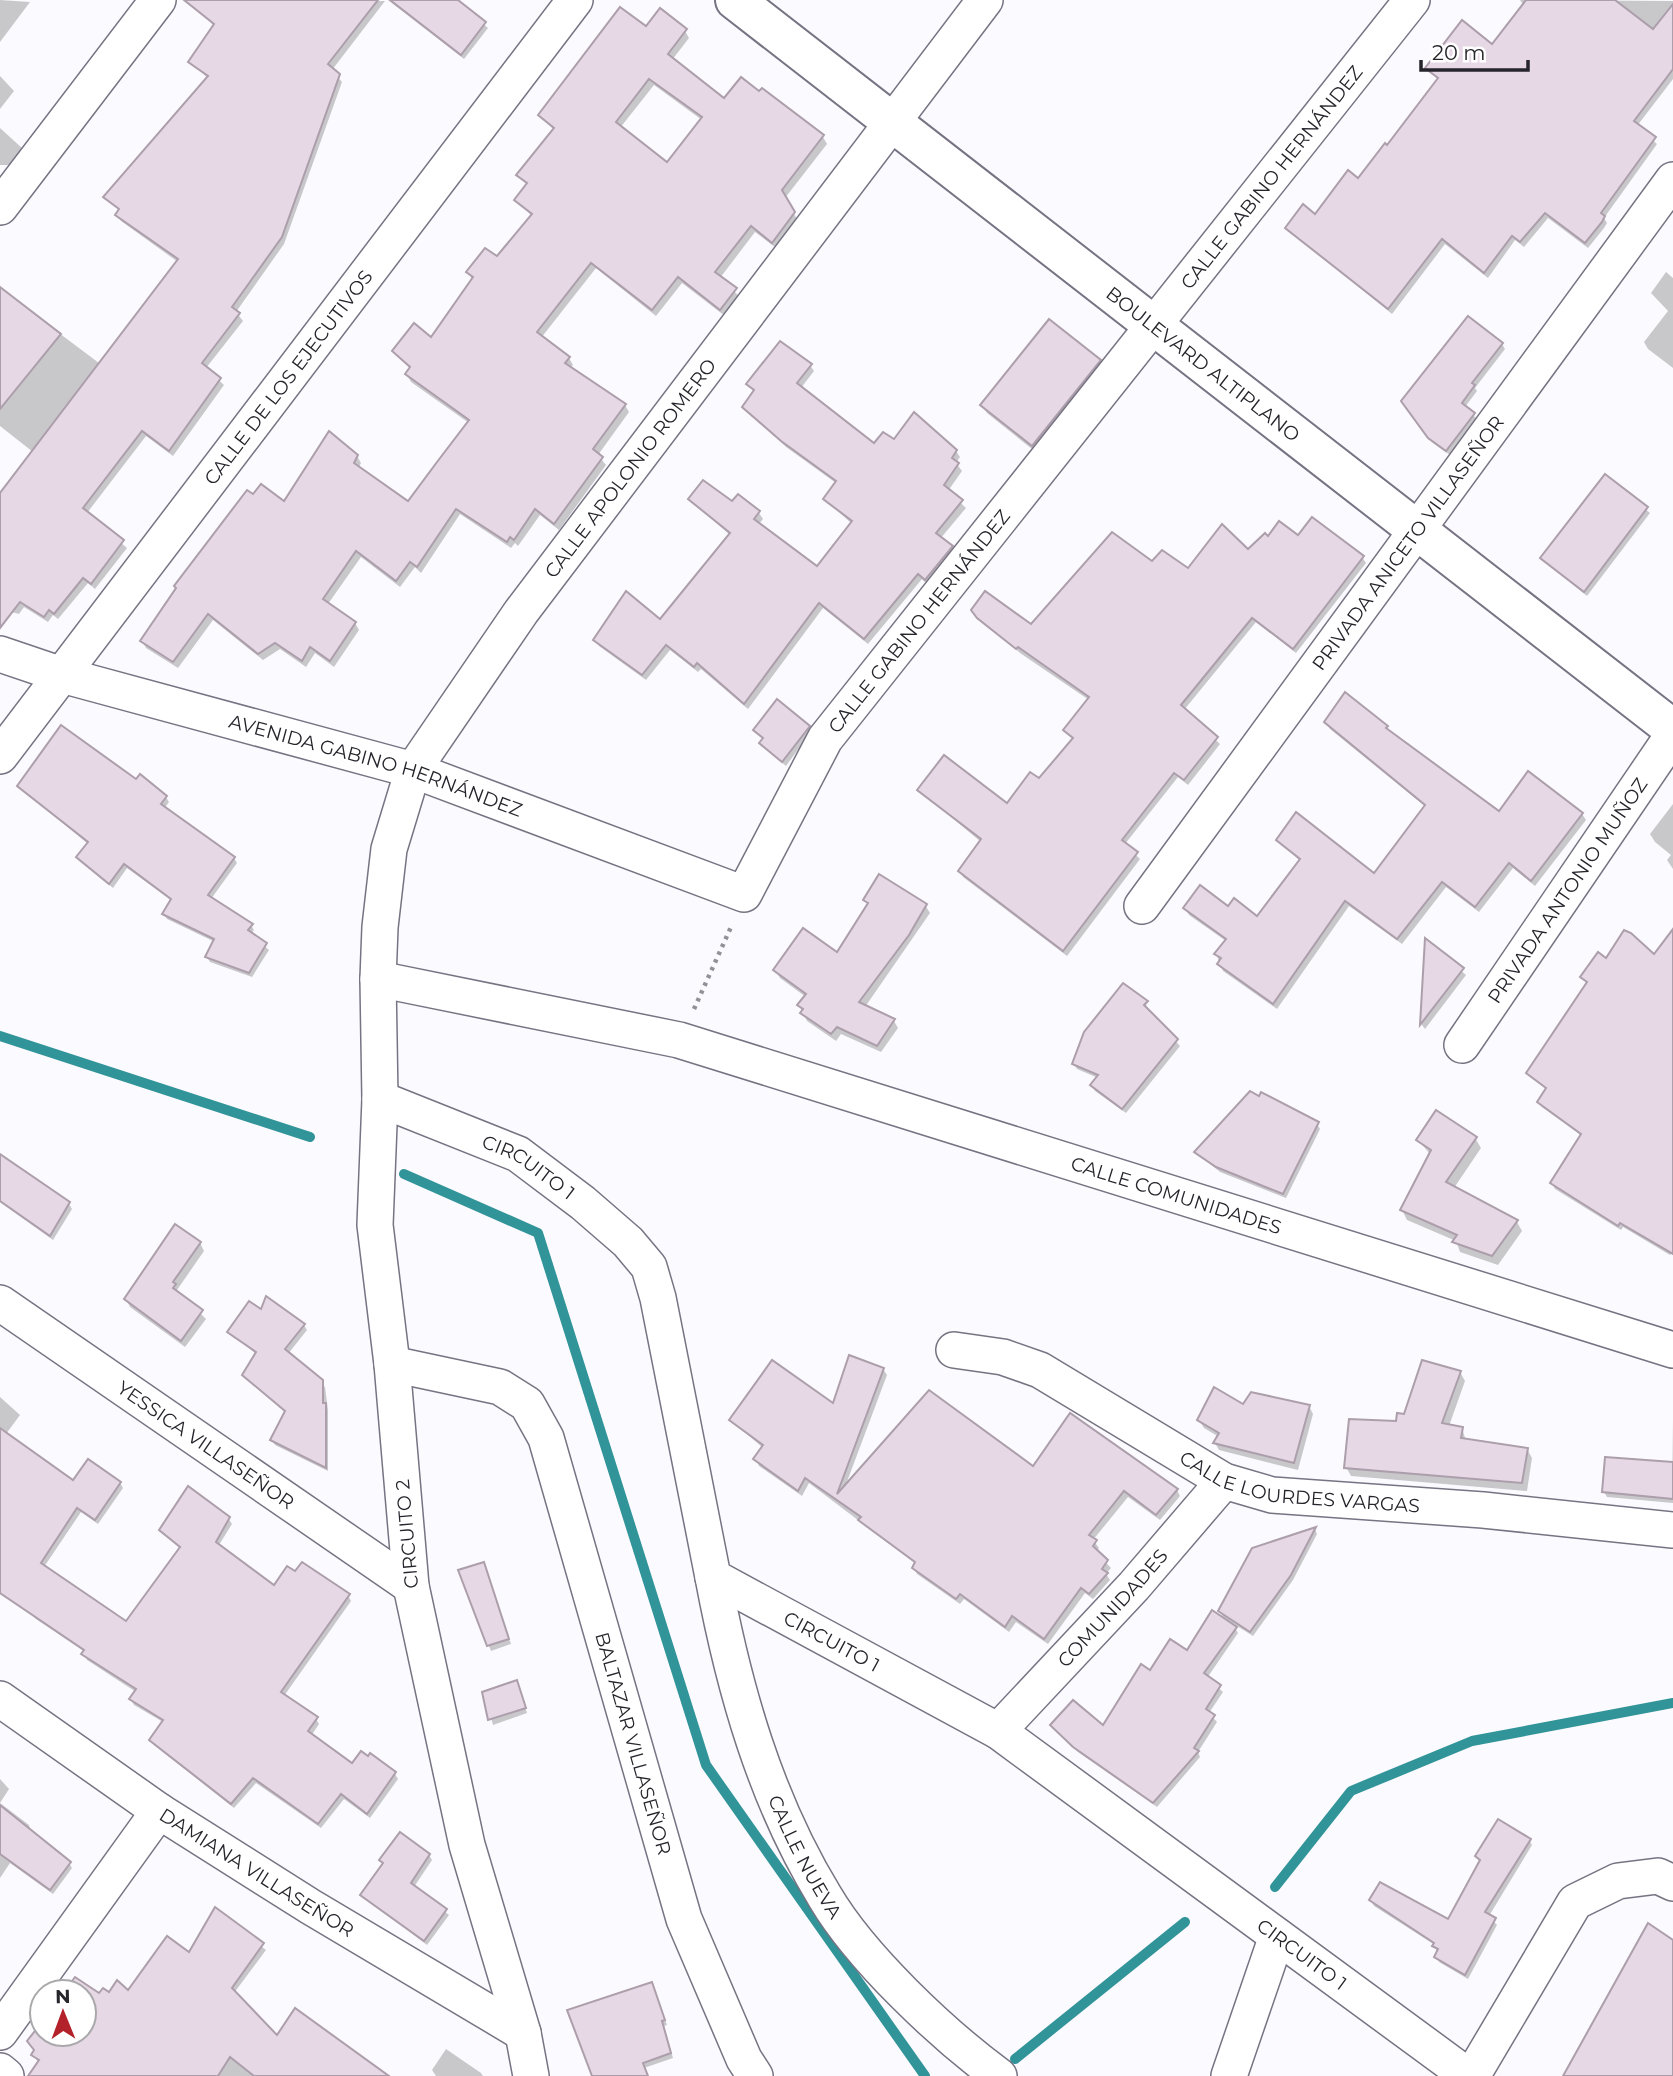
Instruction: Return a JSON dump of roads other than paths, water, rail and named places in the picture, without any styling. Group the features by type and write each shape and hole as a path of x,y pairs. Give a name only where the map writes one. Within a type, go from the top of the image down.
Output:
{"street":[{"path":"0,207 158,0"},
{"name":"CALLE DE LOS EJECUTIVOS","path":"0,756 575,0"},
{"name":"BOULEVARD ALTIPLANO","path":"735,0 1154,328 1418,528 1673,729"},
{"name":"CALLE APOLONIO ROMERO","path":"377,979 389,849 413,770 521,612 985,0"},
{"name":"CALLE GABINO HERNÁNDEZ","path":"744,894 825,739 1412,0"},
{"name":"PRIVADA ANICETO VILLASEÑOR","path":"1142,906 1673,180"},
{"name":"AVENIDA GABINO HERNÁNDEZ","path":"0,654 62,675 413,770 744,894"},
{"name":"PRIVADA ANTONIO MUÑOZ","path":"1462,1045 1673,735"},
{"name":"CALLE COMUNIDADES","path":"377,979 679,1040 1673,1350"},
{"name":"CIRCUITO 2","path":"377,979 380,1099 375,1225 392,1364 411,1586 467,1845 523,2033 531,2076"},
{"name":"CIRCUITO 1","path":"380,1099 518,1154 583,1203 628,1242 649,1266 658,1297 713,1577 998,1731 1470,2076"},
{"name":"YESSICA VILLASEÑOR","path":"0,1303 411,1586"},
{"name":"CALLE LOURDES VARGAS","path":"954,1350 1003,1357 1040,1370 1224,1481 1272,1495 1483,1510 1673,1530"},
{"name":"BALTAZAR VILLASEÑOR","path":"392,1364 500,1387 527,1404 546,1438 684,1919 744,2059 755,2076"},
{"name":"COMUNIDADES","path":"998,1731 1134,1586 1224,1481"},
{"name":"CALLE NUEVA","path":"713,1577 728,1658 746,1719 779,1810 825,1899 881,1970 969,2054 999,2076"},
{"name":"DAMIANA VILLASEÑOR","path":"0,1699 159,1811 310,1907 523,2033"},
{"path":"0,2032 159,1811"},
{"path":"1470,2076 1575,1902 1618,1881 1658,1876 1673,1882"},
{"path":"1229,2076 1277,1936"},
{"path":"0,2071 6,2076"}],"waterway":[{"path":"0,1036 310,1137"},
{"path":"404,1174 538,1233 706,1765 925,2076"},
{"path":"1275,1887 1351,1791 1472,1741 1673,1703"},
{"path":"1015,2059 1185,1922"}]}
